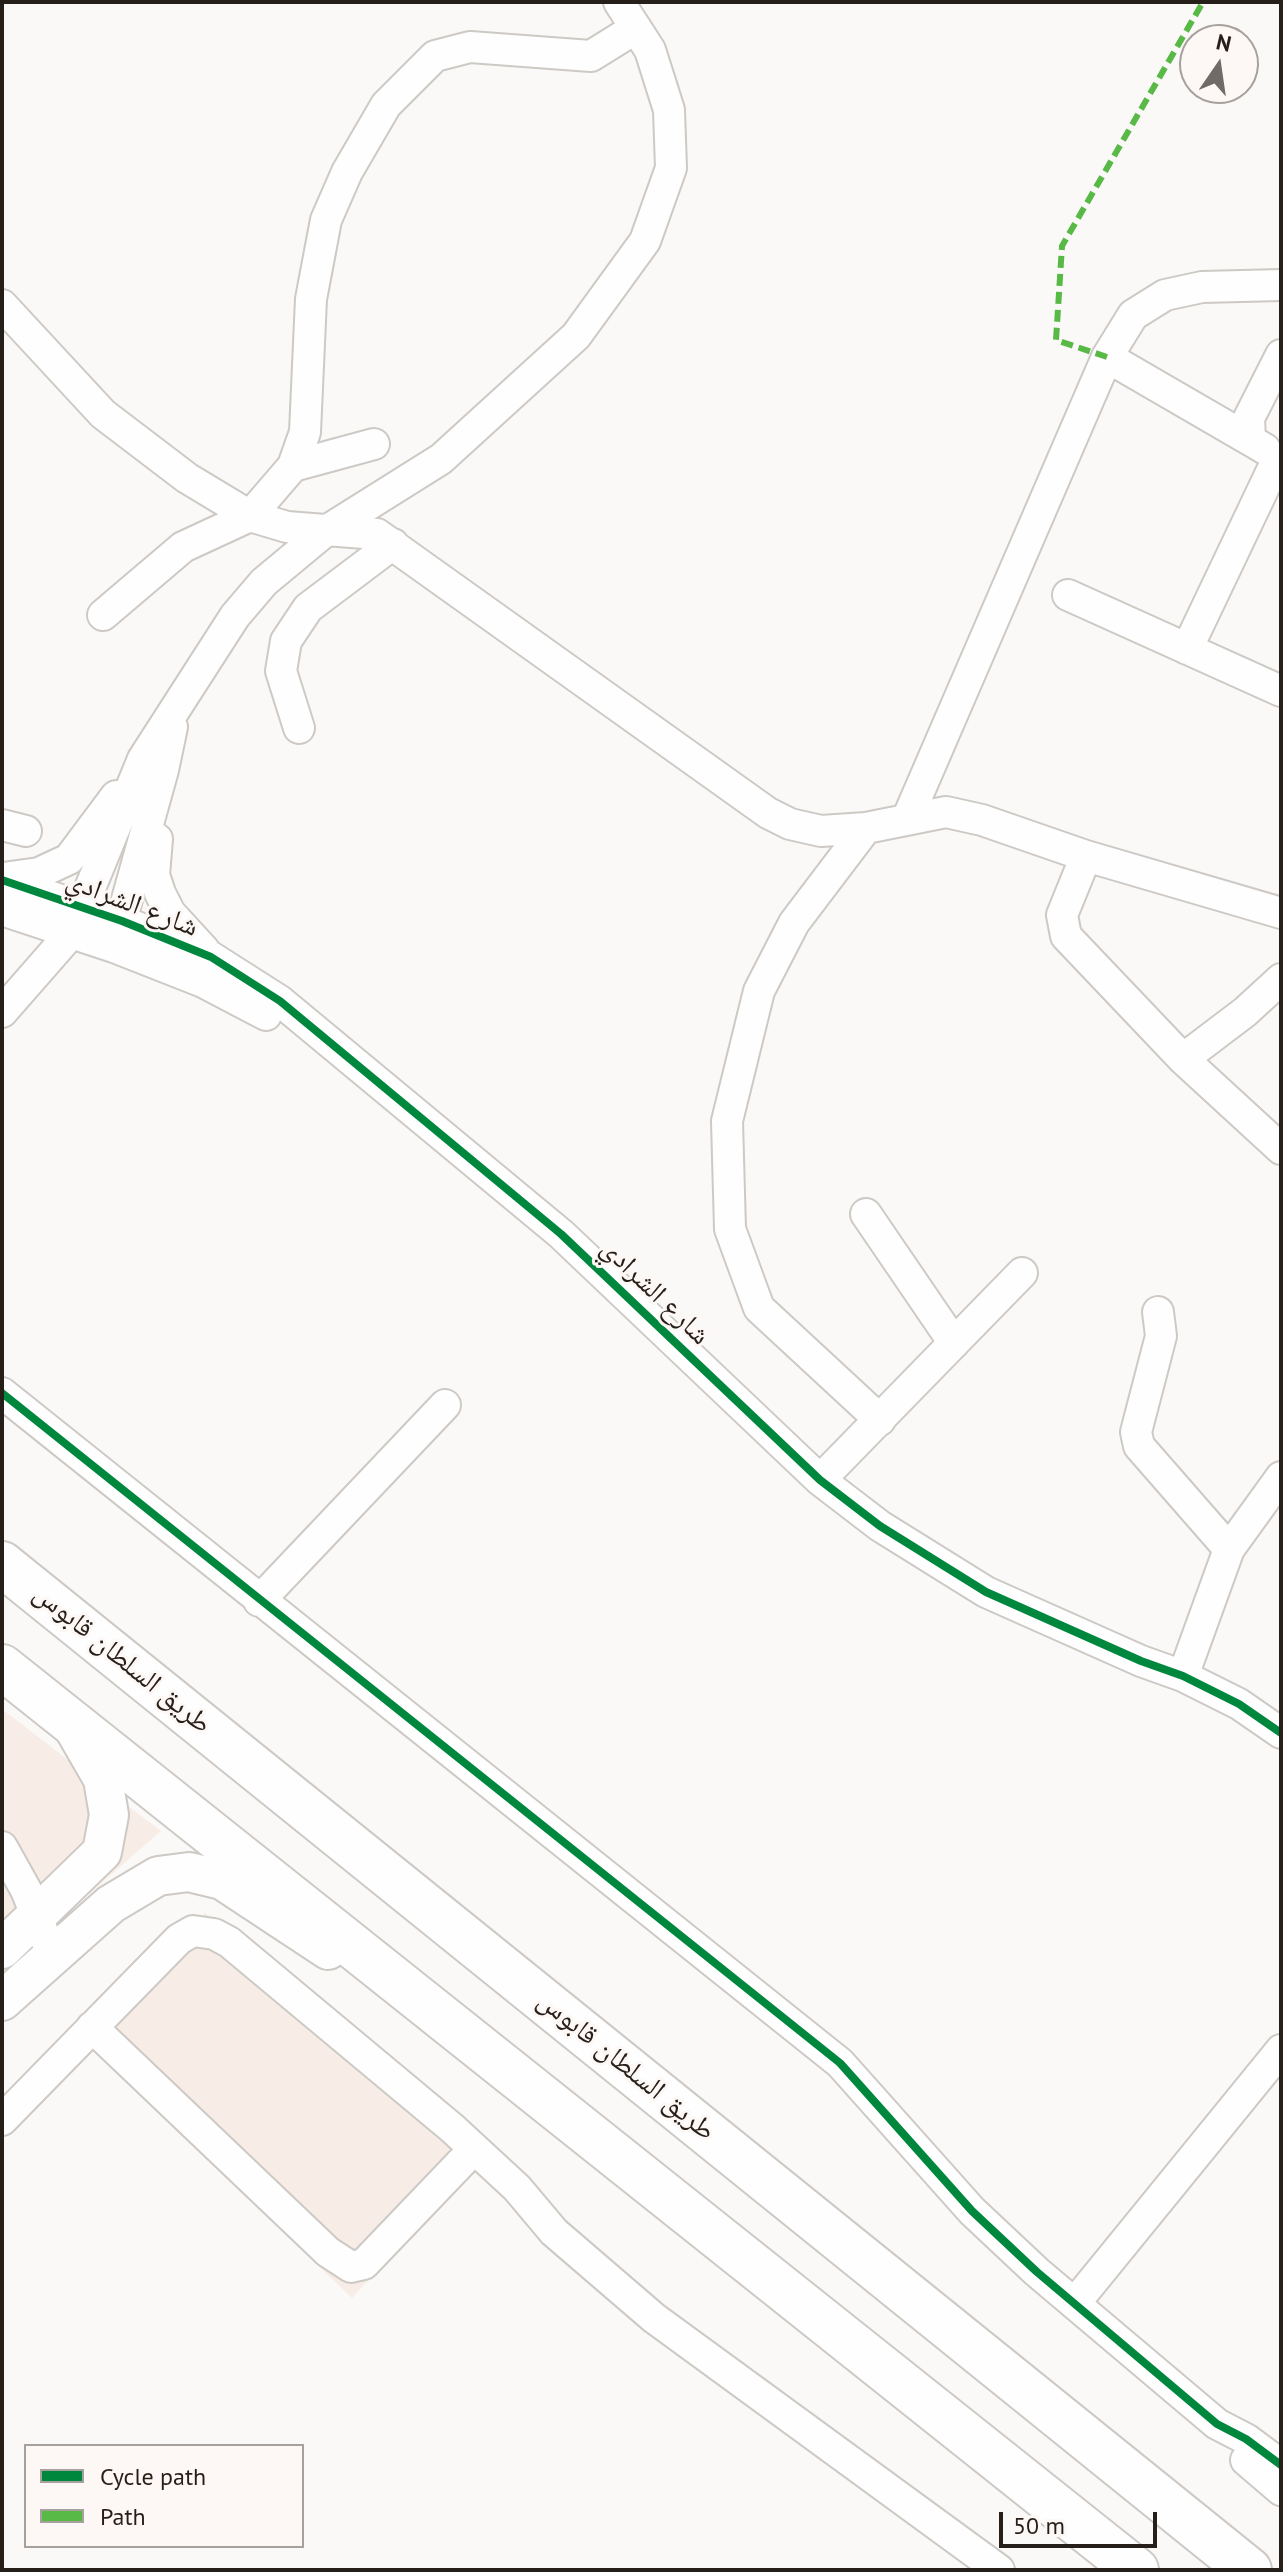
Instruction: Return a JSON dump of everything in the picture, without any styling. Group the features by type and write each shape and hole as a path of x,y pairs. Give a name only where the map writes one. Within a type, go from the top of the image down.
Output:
{"highway":[{"path":"2,1550 108,1647"},
{"name":"طريق السلطان قابوس","path":"2,1564 1235,2559"},
{"path":"2,1667 1136,2570"}],"main road":[{"path":"2,1949 102,1852 109,1815 103,1779 70,1721"},
{"path":"2,2001 111,1904 158,1876 189,1872 222,1880 549,2102"}],"street":[{"path":"2,1012 76,920 153,764 174,713 228,625 264,582 323,533 441,459 576,336 645,241 671,168 669,110 650,50 619,2"},
{"path":"103,615 183,547 250,516 293,466 305,432 311,299 326,220 347,172 386,105 435,56 470,47 591,56 636,28"},
{"path":"908,817 1107,357 1133,315 1165,295 1202,287 1281,285"},
{"path":"2,305 103,414 187,478 250,516 323,533 377,534 768,813 790,824 821,831 866,828 908,817 946,812 1281,913"},
{"path":"1250,440 1249,418 1281,355"},
{"path":"1107,357 1280,459 1187,649"},
{"path":"293,466 374,444"},
{"path":"299,728 281,671 286,641 308,608 393,544"},
{"path":"1068,595 1281,691"},
{"path":"2,879 39,873 69,859 153,764"},
{"path":"118,934 153,764"},
{"path":"153,764 154,875 170,913 211,957"},
{"path":"866,828 794,923 759,991 727,1121 730,1229 759,1308 880,1420"},
{"path":"1086,856 1062,915 1066,936 1183,1059 1281,1149"},
{"name":"شارع الشرادي","path":"2,879 76,920 118,934 211,957 280,1001 561,1234 820,1480 880,1526 986,1592 1141,1661 1183,1676 1239,1704 1281,1733"},
{"name":"شارع الشرادي","path":"2,910 76,920"},
{"name":"شارع الشرادي","path":"118,934 266,1014 655,1339 738,1401"},
{"path":"1183,1059 1245,1012 1281,979"},
{"path":"866,1214 954,1343"},
{"path":"820,1480 1022,1273"},
{"path":"1158,1312 1161,1336 1136,1432 1139,1446 1229,1549"},
{"path":"2,1393 840,2063 972,2211 1217,2424 1246,2439 1281,2465"},
{"path":"259,1601 445,1405"},
{"path":"1183,1676 1229,1549 1281,1477"},
{"path":"5,1862 37,1918 53,1957"},
{"path":"2,2120 179,1939 193,1931 214,1934 229,1942 474,2149 517,2188 554,2232 654,2318 999,2570"},
{"path":"92,2027 328,2252 351,2267 364,2264 474,2149"},
{"path":"1075,2303 1281,2050"},
{"path":"1217,2424 1235,2450 1281,2490"}],"shaded area":[{"path":"2,1709 161,1831 2,1970"},
{"path":"205,1913 491,2149 352,2298 101,2058 78,2030"}],"marked path":[{"path":"1107,357 1056,340 1062,246 1203,2"}],"cycle path":[{"path":"2,880 122,921 211,957 280,1001 561,1234 820,1480 880,1526 986,1592 1141,1661 1183,1676 1239,1704 1281,1733"},
{"path":"2,1393 840,2063 972,2211 1037,2272 1217,2424 1246,2439 1281,2465"}]}
